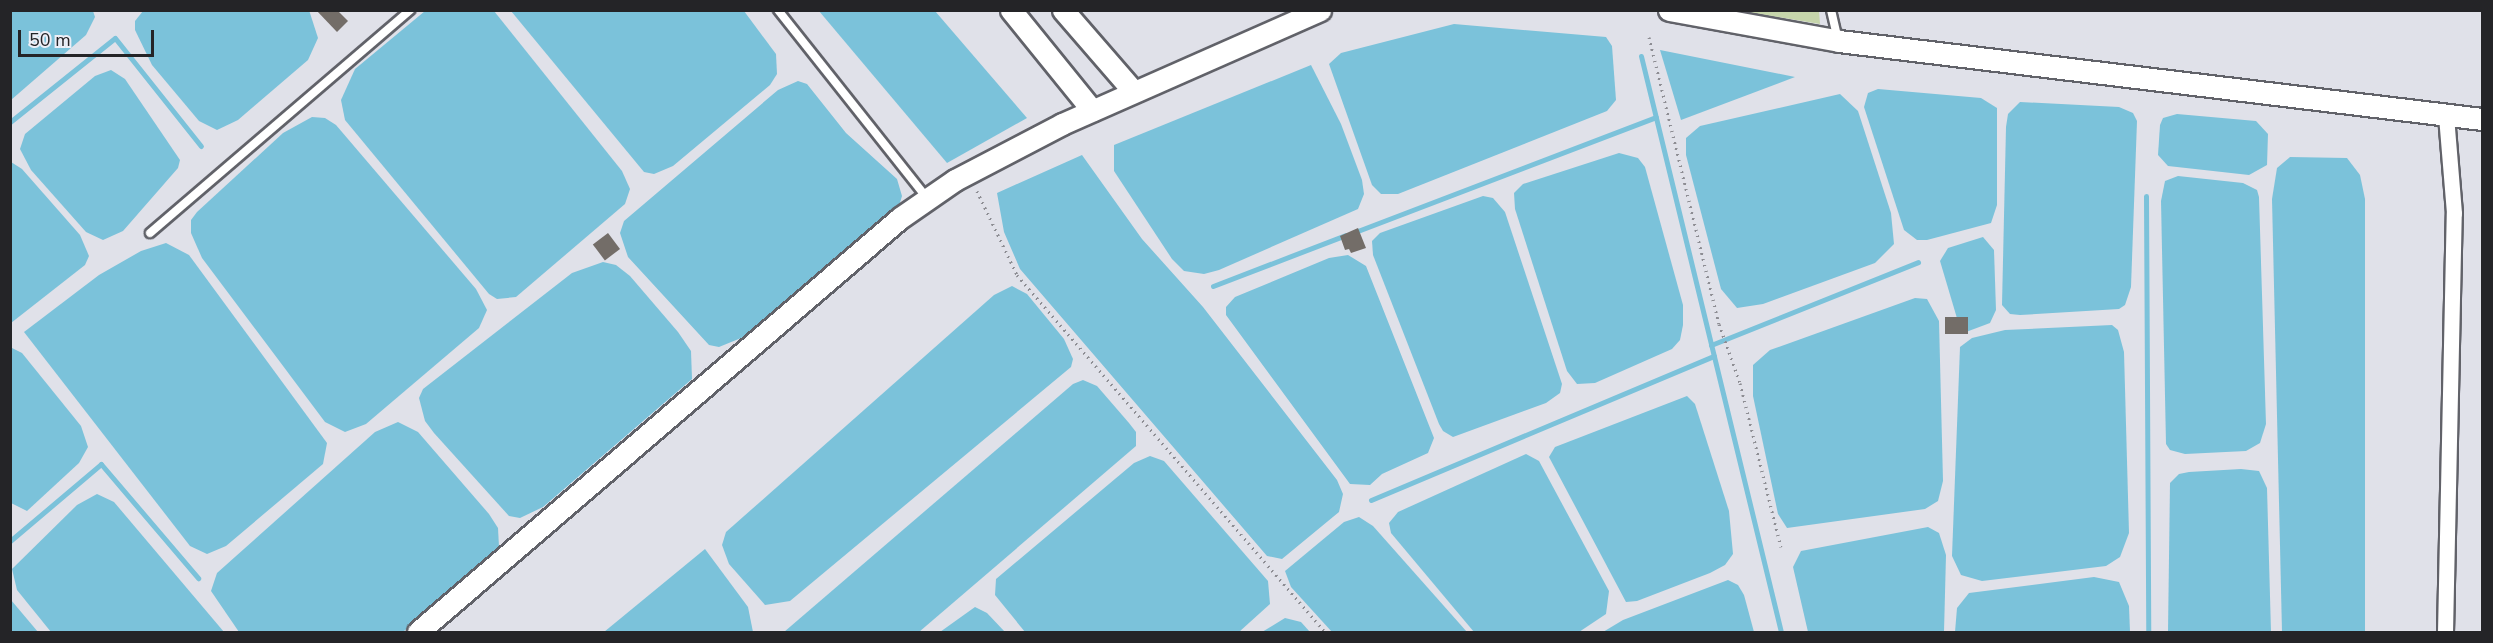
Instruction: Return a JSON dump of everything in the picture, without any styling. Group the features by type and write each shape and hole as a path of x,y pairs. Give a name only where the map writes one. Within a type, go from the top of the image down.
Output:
{"street":[{"path":"1011,10 1092,110"},
{"path":"1063,10 1134,92"},
{"path":"418,633 900,218 968,173 1092,110 1320,10"},
{"path":"1670,10 1839,41 2482,119"},
{"path":"2445,633 2454,213 2446,115"}],"lane":[{"path":"150,233 410,10"},
{"path":"778,10 928,199"},
{"path":"1831,10 1839,41"}],"path":[{"path":"1649,37 1719,324 1733,362 1781,547"},
{"path":"968,173 1017,275 1325,633"}],"green space":[{"path":"1741,11 1819,11 1820,24"}],"water":[{"path":"11,10 93,11 95,17 86,35 11,100"},
{"path":"309,10 318,38 308,60 238,120 217,130 199,121 152,65 135,30 135,21 143,11"},
{"path":"425,11 494,11 622,171 630,189 625,204 516,297 497,299 489,294 345,120 341,100 355,69"},
{"path":"511,11 744,11 776,54 777,74 770,85 673,166 654,174 644,172"},
{"path":"819,11 935,11 1027,118 947,163"},
{"path":"1454,24 1606,37 1612,46 1616,100 1607,111 1398,194 1381,194 1372,185 1329,64 1341,53"},
{"path":"1660,50 1795,77 1681,120"},
{"path":"1311,65 1341,124 1362,180 1364,194 1358,209 1219,270 1204,274 1184,271 1172,259 1114,171 1114,145"},
{"path":"111,70 125,79 180,160 178,168 123,231 103,240 86,232 31,170 20,149 25,134 95,76"},
{"path":"798,81 807,84 846,133 897,179 902,196 898,209 746,336 719,347 709,345 628,257 620,233 624,221 778,90"},
{"path":"1878,89 1981,98 1997,108 1997,205 1991,223 1927,240 1917,240 1904,230 1864,107 1868,93"},
{"path":"1840,94 1858,111 1891,213 1894,244 1875,263 1763,304 1737,308 1721,289 1686,155 1686,138 1700,126"},
{"path":"2020,102 2119,107 2133,113 2137,121 2131,287 2125,305 2119,309 2020,315 2010,314 2002,305 2006,127 2008,114"},
{"path":"2177,114 2256,121 2268,134 2267,165 2249,175 2168,166 2158,155 2160,125 2163,118"},
{"path":"312,117 325,118 336,125 476,289 487,310 479,328 366,424 345,432 325,422 202,258 191,233 191,220 197,212 283,133"},
{"path":"1619,153 1638,158 1645,167 1683,305 1683,325 1680,340 1672,349 1595,383 1577,384 1567,371 1515,209 1514,193 1523,184"},
{"path":"1082,155 1142,239 1203,307 1337,480 1343,494 1339,512 1282,559 1267,556 1020,269 1004,232 997,193"},
{"path":"2290,157 2347,158 2360,175 2365,199 2365,632 2282,632 2272,199 2277,168"},
{"path":"11,162 22,169 80,235 89,256 85,265 11,323"},
{"path":"2178,176 2243,183 2257,190 2259,197 2266,424 2260,443 2246,451 2185,454 2170,450 2166,444 2161,201 2165,181"},
{"path":"1483,196 1493,198 1505,212 1562,384 1560,393 1546,403 1453,437 1443,431 1439,424 1373,255 1372,241 1380,233"},
{"path":"1983,237 1994,250 1996,310 1990,323 1966,332 1959,325 1940,261 1948,248"},
{"path":"166,243 189,255 327,443 323,464 226,546 207,554 190,546 24,332 99,275 141,251"},
{"path":"1348,255 1366,266 1434,438 1428,453 1382,474 1370,485 1350,484 1226,315 1226,307 1235,297 1329,258"},
{"path":"603,262 616,265 630,276 678,332 691,351 692,379 543,507 520,518 509,516 434,433 425,421 419,398 423,389 572,273"},
{"path":"1012,286 1027,294 1064,339 1073,359 1071,367 790,601 765,605 729,564 722,545 726,532 994,295"},
{"path":"1915,298 1927,299 1939,321 1943,481 1938,501 1925,509 1787,528 1778,514 1753,396 1753,365 1770,350"},
{"path":"2112,325 2118,330 2124,352 2129,533 2120,557 2106,566 1982,581 1961,575 1952,556 1960,347 1972,338 2005,330"},
{"path":"10,347 22,353 81,426 88,447 79,463 27,511 11,503"},
{"path":"1083,380 1097,386 1129,423 1136,432 1136,446 919,632 784,632 1073,384"},
{"path":"1687,396 1695,404 1729,511 1733,554 1725,565 1710,573 1637,601 1626,602 1549,457 1555,447"},
{"path":"398,422 418,432 489,514 498,528 499,547 403,632 239,632 211,591 217,573 375,432"},
{"path":"1526,454 1539,461 1609,591 1606,614 1579,632 1474,632 1391,533 1389,523 1398,512"},
{"path":"1150,456 1164,461 1268,581 1270,604 1239,632 1025,632 995,595 996,579 1134,463"},
{"path":"2241,469 2259,471 2267,488 2271,632 2168,632 2170,483 2179,474 2189,472"},
{"path":"97,494 114,502 224,632 51,632 17,590 12,569 77,505"},
{"path":"1359,517 1373,526 1467,632 1332,632 1291,587 1285,571 1344,522"},
{"path":"1928,527 1939,533 1946,555 1944,632 1808,632 1793,567 1801,551"},
{"path":"705,549 748,607 753,632 604,632"},
{"path":"2094,577 2119,582 2129,606 2130,632 1955,632 1957,608 1969,593"},
{"path":"1728,580 1738,585 1744,595 1754,632 1603,632 1623,620"},
{"path":"11,600 38,632 11,632"},
{"path":"975,607 987,613 1005,632 940,632"},
{"path":"1285,618 1301,622 1310,632 1262,632"}],"building":[{"path":"316,10 337,10 348,21 337,32"},
{"path":"1358,228 1366,248 1351,253 1349,249 1345,250 1340,236"},
{"path":"608,233 620,249 605,260 593,244"},
{"path":"1945,317 1968,317 1968,334 1945,334"}],"waterway":[{"path":"10,122 115,38 201,146"},
{"path":"1641,56 1781,632"},
{"path":"1355,232 1656,117"},
{"path":"2146,196 2148,632"},
{"path":"1213,286 1346,235"},
{"path":"1711,345 1918,262"},
{"path":"1371,500 1714,356"},
{"path":"10,541 101,464 198,578"}]}
